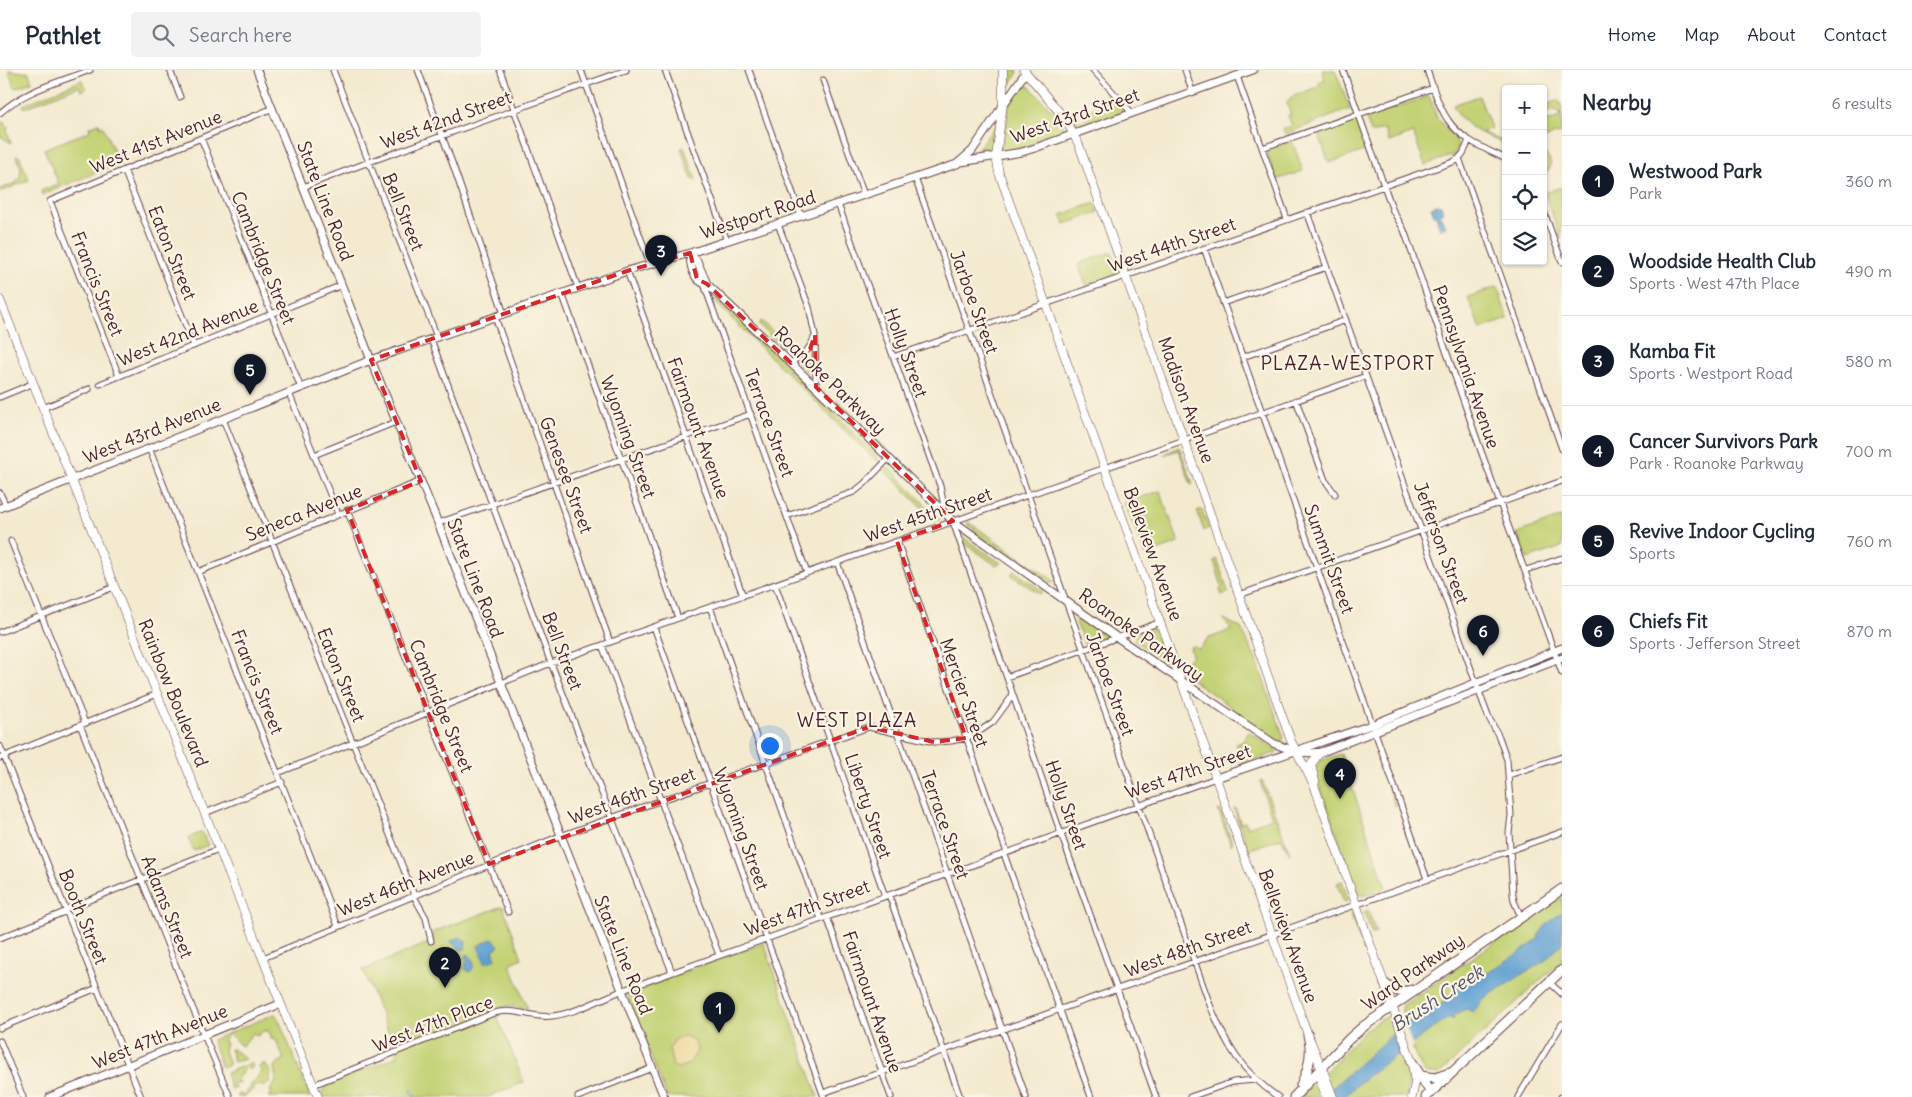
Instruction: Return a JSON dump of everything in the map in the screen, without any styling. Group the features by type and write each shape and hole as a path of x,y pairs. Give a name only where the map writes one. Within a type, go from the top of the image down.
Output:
{"highway":[{"name":"Ward Parkway","path":"1296,1094 1348,1039 1392,1005 1562,889"},
{"path":"1412,1062 1430,1096 1562,970"},
{"path":"1385,984 1399,992 1416,989"},
{"path":"1296,1094 1309,1064 1308,1035"},
{"path":"1421,1076 1435,1078 1453,1073"}],"main road":[{"name":"Belleview Avenue","path":"1003,70 1003,104 996,157 999,173 1183,683 1271,934 1308,1035 1315,1048 1320,1068 1320,1078 1326,1091 1332,1097"},
{"name":"Madison Avenue","path":"1026,71 1066,120 1074,134 1295,751"},
{"name":"Rainbow Boulevard","path":"0,300 318,1097"},
{"path":"1295,751 1316,793 1412,1062 1414,1083 1412,1097"},
{"path":"1316,793 1317,787 1311,765 1322,752"}],"street":[{"path":"0,113 19,99 90,70"},
{"path":"170,70 180,97"},
{"name":"State Line Road","path":"257,70 664,1097"},
{"name":"Bell Street","path":"333,70 434,338 492,504 551,663 672,972"},
{"path":"418,70 504,314"},
{"path":"500,70 578,288"},
{"path":"581,70 650,264"},
{"name":"West 42nd Street","path":"304,187 368,162 626,70"},
{"path":"665,70 727,241"},
{"path":"749,70 801,216"},
{"path":"1092,70 1132,113"},
{"path":"1185,70 1192,91"},
{"name":"West 43rd Street","path":"961,162 1022,152 1253,70"},
{"name":"Pennsylvania Avenue","path":"1343,70 1393,211 1404,230 1554,651 1560,659 1562,673"},
{"path":"1427,70 1448,120 1457,131 1469,140 1502,157"},
{"path":"961,162 972,150 1026,71"},
{"path":"1241,73 1262,148 1288,219"},
{"path":"823,80 864,195"},
{"path":"1262,148 1433,88"},
{"name":"West 41st Avenue","path":"50,201 273,108"},
{"name":"Cambridge Street","path":"201,138 301,388"},
{"path":"1469,140 1465,152 1459,158 1562,449"},
{"name":"West 44th Street","path":"894,358 1459,158"},
{"name":"Westport Road","path":"371,360 627,271 727,241 961,162"},
{"name":"Eaton Street","path":"124,170 194,346"},
{"name":"Jarboe Street","path":"916,178 1210,1006 1229,1048 1255,1080 1278,1097"},
{"name":"Francis Street","path":"50,201 119,376"},
{"name":"Holly Street","path":"838,204 940,486 943,513"},
{"name":"Jefferson Street","path":"1307,212 1476,683 1507,760 1511,815 1508,825 1514,901 1521,917"},
{"path":"1547,220 1562,262"},
{"path":"778,224 809,308 815,335 816,387"},
{"name":"Summit Street","path":"1204,248 1374,724 1427,879"},
{"name":"Roanoke Parkway","path":"690,253 697,261 707,284 816,387 943,513 1183,683 1274,743 1295,751"},
{"path":"1223,303 1327,267"},
{"name":"Fairmount Avenue","path":"627,271 743,596"},
{"name":"Terrace Street","path":"707,284 705,286 807,573"},
{"name":"West 42nd Avenue","path":"100,384 342,285"},
{"name":"Wyoming Street","path":"562,293 678,618"},
{"name":"Genesee Street","path":"494,317 555,483 610,642"},
{"path":"1242,357 1346,320"},
{"path":"791,363 810,349 815,335"},
{"name":"West 43rd Avenue","path":"3,507 371,360"},
{"name":"West 45th Street","path":"278,773 551,663 1366,376"},
{"path":"0,397 34,383"},
{"path":"43,408 89,390"},
{"path":"289,393 338,514"},
{"path":"1296,400 1325,480 1335,494"},
{"path":"438,523 751,414"},
{"name":"Eaton Street","path":"223,419 414,895 423,911 430,941"},
{"path":"314,455 396,422"},
{"name":"Francis Street","path":"149,448 338,926"},
{"path":"787,516 854,492 889,458"},
{"name":"Seneca Avenue","path":"198,572 421,481"},
{"path":"1239,595 1562,481"},
{"path":"0,492 3,507"},
{"name":"Cambridge Street","path":"347,510 508,912"},
{"name":"Holly Street","path":"953,521 1156,1097"},
{"name":"Adams Street","path":"11,540 141,879 230,1097"},
{"name":"Mercier Street","path":"896,541 1091,1097"},
{"path":"1526,570 1562,558"},
{"name":"Terrace Street","path":"837,562 1026,1097"},
{"name":"Liberty Street","path":"775,584 960,1097"},
{"path":"0,632 114,587"},
{"name":"Fairmount Avenue","path":"710,607 766,763 891,1097"},
{"path":"1007,677 1161,622"},
{"name":"Wyoming Street","path":"654,627 824,1095"},
{"path":"602,645 719,955"},
{"name":"West 47th Street","path":"621,991 1216,778 1374,724 1562,648"},
{"name":"West 47th Street","path":"1295,751 1308,754 1322,752 1560,659"},
{"path":"2,757 157,694"},
{"name":"West 46th Street","path":"560,836 869,727 934,742 966,738 993,722 1013,695"},
{"name":"Booth Street","path":"0,746 2,757 141,1097"},
{"path":"1509,775 1562,757"},
{"path":"205,813 282,782"},
{"name":"West 48th Street","path":"824,1095 943,1050 1562,832"},
{"name":"West 46th Avenue","path":"262,958 560,836"},
{"path":"0,938 141,879 219,849"},
{"path":"1549,982 1562,994"},
{"path":"0,1028 97,988"},
{"name":"West 47th Place","path":"313,1086 494,1013 514,1010 540,1016 554,1016 621,991"},
{"name":"West 47th Avenue","path":"51,1097 280,1004"},
{"path":"1518,1097 1562,1024"},
{"path":"0,1041 23,1097"},
{"path":"578,1097 652,1068"},
{"path":"1190,1097 1233,1082 1255,1080"}],"highlighted area":[{"path":"690,253 697,279 707,284 791,363 810,349 815,335 816,387 953,521 897,541 966,738 934,742 869,727 489,864 347,510 421,481 371,360 627,271"}],"green space":[{"path":"8,70 29,73 32,82 15,88"},
{"path":"1007,70 1017,70 1018,72 1010,85 1007,84"},
{"path":"1322,70 1335,70 1350,109 1285,134 1283,129 1292,126 1288,115 1291,114 1287,104 1291,97 1320,86 1319,82 1325,79"},
{"path":"82,80 86,89 81,91 79,86 24,108 23,105"},
{"path":"1026,83 1061,120 1066,130 1055,138 1017,150 1002,152 1001,148 1008,107"},
{"path":"1108,93 1125,112 1082,128 1077,128 1066,109 1068,108 1081,122"},
{"path":"1429,96 1437,118 1455,138 1458,146 1457,151 1453,155 1425,165 1413,133 1389,142 1384,129 1371,133 1366,118"},
{"path":"1479,96 1491,128 1482,132 1502,141 1502,143 1475,130 1463,120 1453,105"},
{"path":"1559,100 1562,109 1561,115 1555,110 1547,112 1547,104"},
{"path":"1562,116 1562,133 1547,138 1547,122"},
{"path":"1354,119 1357,120 1367,150 1329,163 1318,132"},
{"path":"4,122 8,128 7,131 11,143 0,136 0,124"},
{"path":"99,123 101,127 103,126 119,163 42,195 41,191 59,184 44,149 90,131 89,127"},
{"path":"996,125 992,152 974,157 973,155"},
{"path":"1292,141 1303,171 1276,180 1267,152 1270,149"},
{"path":"684,147 695,181 692,179 681,148"},
{"path":"16,155 20,157 29,180 0,192 0,189 14,184 20,178 21,168"},
{"path":"1547,156 1550,161 1547,172"},
{"path":"1557,188 1562,188 1561,239 1547,200 1547,191 1551,193 1553,189 1556,190"},
{"path":"1095,203 1098,213 1065,224 1061,215"},
{"path":"1112,252 1120,274 1087,286 1078,264"},
{"path":"1497,287 1508,319 1480,329 1468,297"},
{"path":"715,298 718,298 790,369 787,373 717,304"},
{"path":"762,321 785,344 782,347 758,324"},
{"path":"808,356 810,369 807,371 798,363"},
{"path":"791,371 821,400 817,403 788,374"},
{"path":"837,400 937,499 935,500"},
{"path":"822,401 852,431 848,434 818,404"},
{"path":"853,432 878,457 879,463 849,435"},
{"path":"1179,447 1193,484 1191,485 1179,450 1163,455"},
{"path":"883,469 891,469 906,485 903,488"},
{"path":"907,486 940,519 936,521 904,490"},
{"path":"1160,491 1179,543 1146,555 1124,503"},
{"path":"1202,510 1209,528 1204,531 1197,511"},
{"path":"1562,517 1562,547 1527,559 1517,533"},
{"path":"968,522 998,542 995,546 973,531 974,529 968,526"},
{"path":"963,538 1001,563 996,565 964,543"},
{"path":"999,543 1025,561 1023,565 996,547"},
{"path":"1217,559 1228,592 1222,595 1220,590 1222,587 1214,561"},
{"path":"1026,562 1052,579 1053,584 1024,566"},
{"path":"1014,571 1043,591 1040,594 1011,575"},
{"path":"1076,616 1079,616 1105,634 1106,637 1103,640 1085,645 1075,620"},
{"path":"1224,619 1241,628 1257,662 1284,738 1281,742 1188,677 1183,663 1188,661 1192,655 1190,647 1194,646 1199,649 1207,639 1231,630"},
{"path":"1155,628 1159,630 1168,658 1167,663 1134,640 1136,635"},
{"path":"1249,732 1277,752 1243,765 1236,744 1242,742"},
{"path":"1341,754 1386,888 1362,896 1358,894 1314,770 1321,761"},
{"path":"1380,758 1397,805 1395,806 1378,759"},
{"path":"1262,780 1290,854 1281,838 1248,850 1234,808 1241,823 1245,822 1247,827 1272,818 1260,781"},
{"path":"1218,810 1221,811 1232,843 1231,845"},
{"path":"202,832 208,845 194,851 188,838"},
{"path":"1342,881 1348,898 1348,901 1344,902 1337,883"},
{"path":"1562,897 1562,960 1439,1074 1426,1074 1409,1040 1403,1019 1403,1005"},
{"path":"503,906 522,958 510,964 528,1009 508,1006 494,1009 524,1082 488,1097 323,1097 322,1092 327,1085 398,1056 363,970 433,941 433,932"},
{"path":"1368,910 1376,933 1372,934 1364,912"},
{"path":"1350,913 1354,915 1366,949 1364,952"},
{"path":"764,943 818,1097 667,1097 626,993"},
{"path":"275,1014 310,1097 268,1097 272,1094 270,1090 276,1082 274,1066 284,1059 276,1040 271,1039 268,1031 263,1031 258,1036 253,1033 243,1045 240,1045 229,1034 223,1041 226,1043 224,1051 229,1065 221,1066 212,1040"},
{"path":"1387,1016 1391,1020 1405,1058 1408,1077 1406,1097 1301,1097 1355,1040 1370,1026"},
{"path":"230,1049 232,1049 246,1059 234,1062"},
{"path":"250,1063 253,1066 250,1070 246,1067 237,1079 239,1083 235,1082 233,1085 236,1088 231,1089 226,1073"},
{"path":"262,1064 265,1064 270,1071 270,1082 263,1087 260,1084 243,1097 236,1097 239,1093 243,1096 262,1071 259,1068"}],"sand":[{"path":"685,1036 695,1041 697,1051 689,1064 678,1068 673,1066 669,1049 675,1039"}],"water":[{"path":"1441,205 1443,212 1440,214 1446,227 1440,229 1436,215 1434,215 1431,207"},
{"path":"1562,912 1562,943 1546,960 1486,997 1473,1012 1466,1009 1453,1016 1454,1020 1451,1018 1447,1019 1438,1025 1369,1075 1345,1097 1328,1097 1333,1087 1403,1025 1445,1002 1449,999 1449,996 1457,995 1458,985 1477,980 1532,944 1538,939 1544,928"},
{"path":"461,937 466,942 465,949 461,950 451,942"},
{"path":"493,938 499,946 493,950 496,959 485,963 478,946"},
{"path":"468,954 474,963 472,970 469,972 465,969 467,961 465,956"}],"pier":[{"path":"1404,1022 1413,1047 1401,1054 1392,1031"}],"waterway":[{"path":"411,1090 415,1097"}],"place":[{"name":"Kamba Fit","path":"661,276"},
{"name":"Revive Indoor Cycling","path":"250,395"},
{"name":"Chiefs Fit","path":"1483,656"},
{"name":"Cancer Survivors Park","path":"1340,799"},
{"name":"Woodside Health Club","path":"445,988"},
{"name":"Westwood Park","path":"719,1033"}],"district":[{"name":"PLAZA-WESTPORT","path":"1348,363"},
{"name":"WEST PLAZA","path":"857,720"}],"water label":[{"name":"Brush Creek","path":"1437,998"}]}
